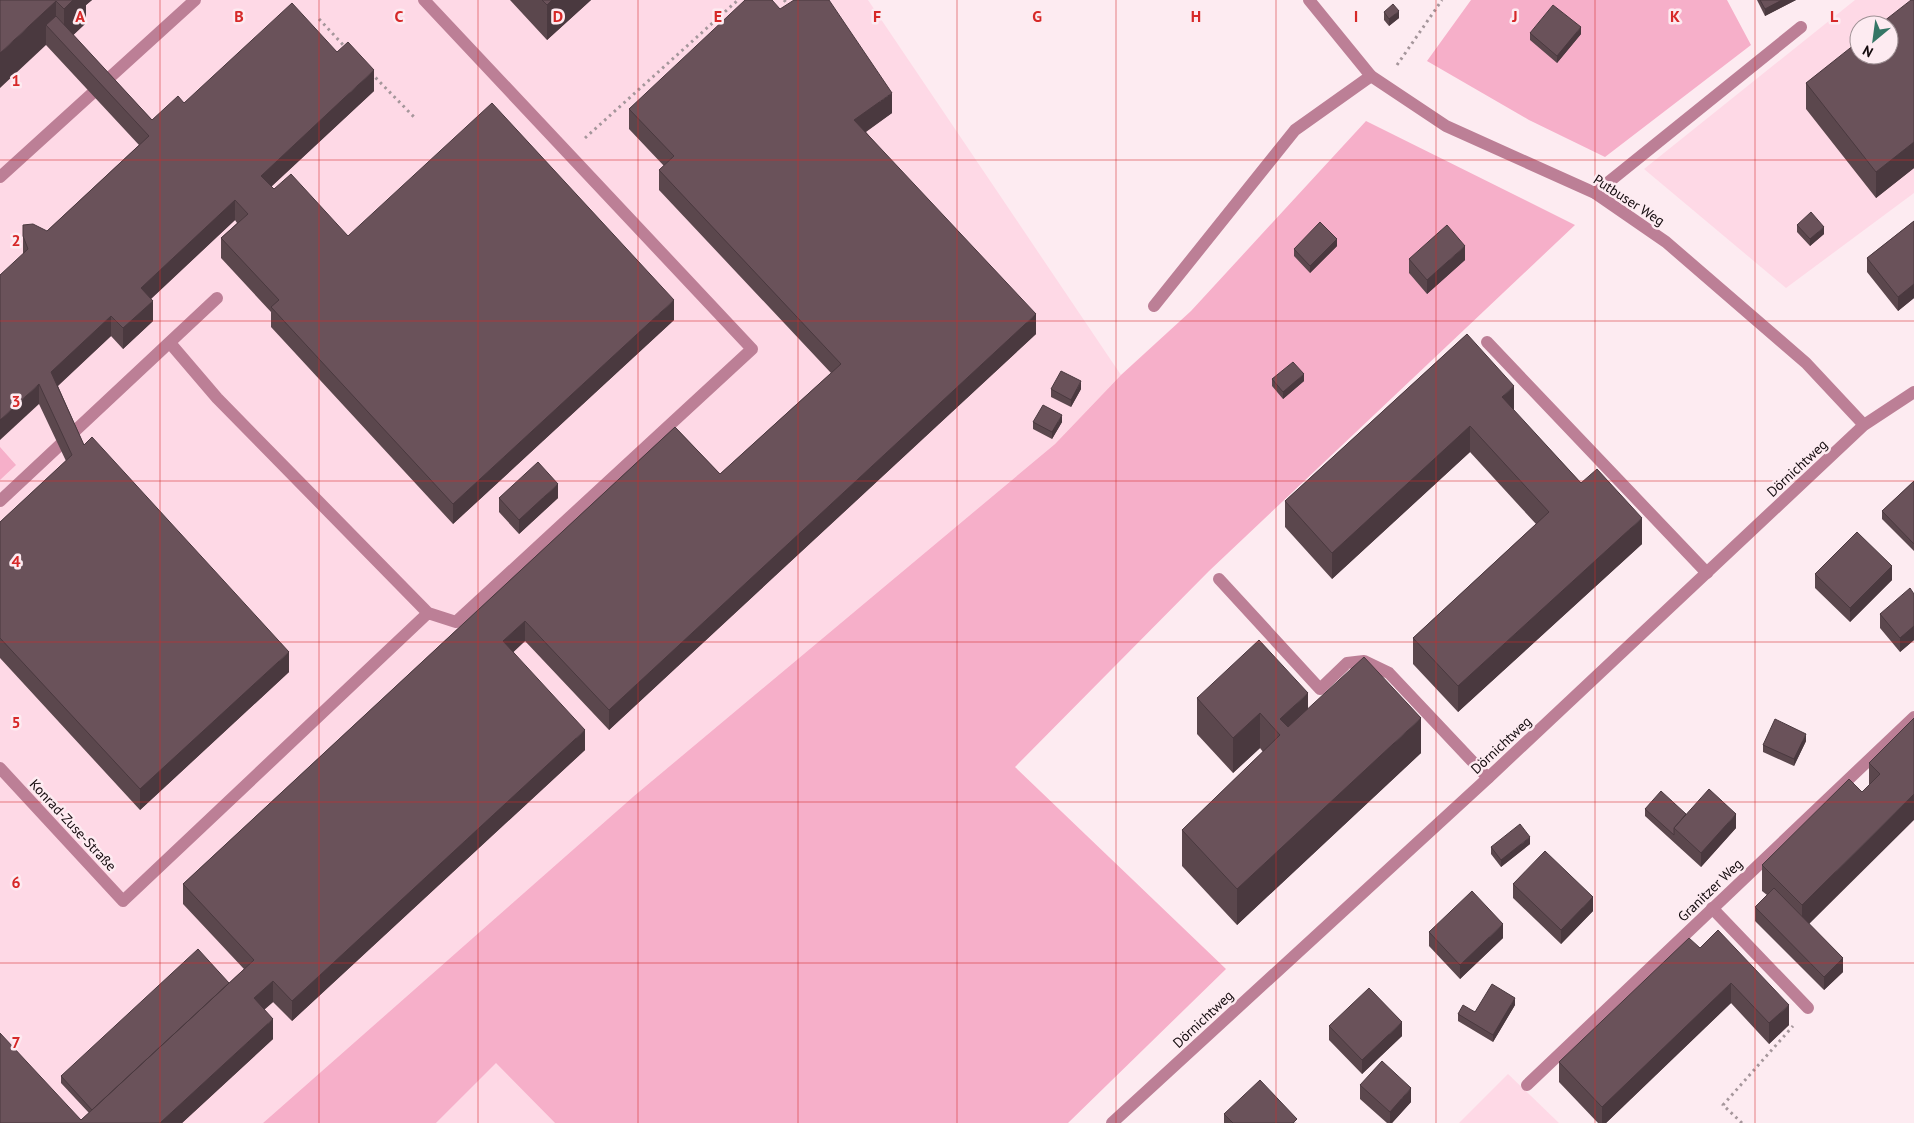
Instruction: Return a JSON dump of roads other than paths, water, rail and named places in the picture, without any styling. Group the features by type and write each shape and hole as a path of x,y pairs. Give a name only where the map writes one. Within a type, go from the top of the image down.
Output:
{"street":[{"path":"0,177 195,0"},
{"path":"170,343 217,398 428,613 456,622 752,349 424,0"},
{"name":"Putbuser Weg","path":"1309,0 1371,76 1446,126 1595,193 1666,242 1806,363 1864,425"},
{"path":"1595,193 1802,27"},
{"path":"1154,306 1295,130 1371,76"},
{"path":"0,501 217,298"},
{"path":"1487,342 1707,573"},
{"name":"Dörnichtweg","path":"1112,1123 1488,778 1864,425 1914,392"},
{"path":"1219,579 1320,689 1348,663 1364,661 1389,673 1488,778"},
{"name":"Konrad-Zuse-Straße","path":"0,768 123,901 428,613"},
{"name":"Granitzer Weg","path":"1527,1085 1914,717"},
{"path":"1712,908 1808,1008"}]}
